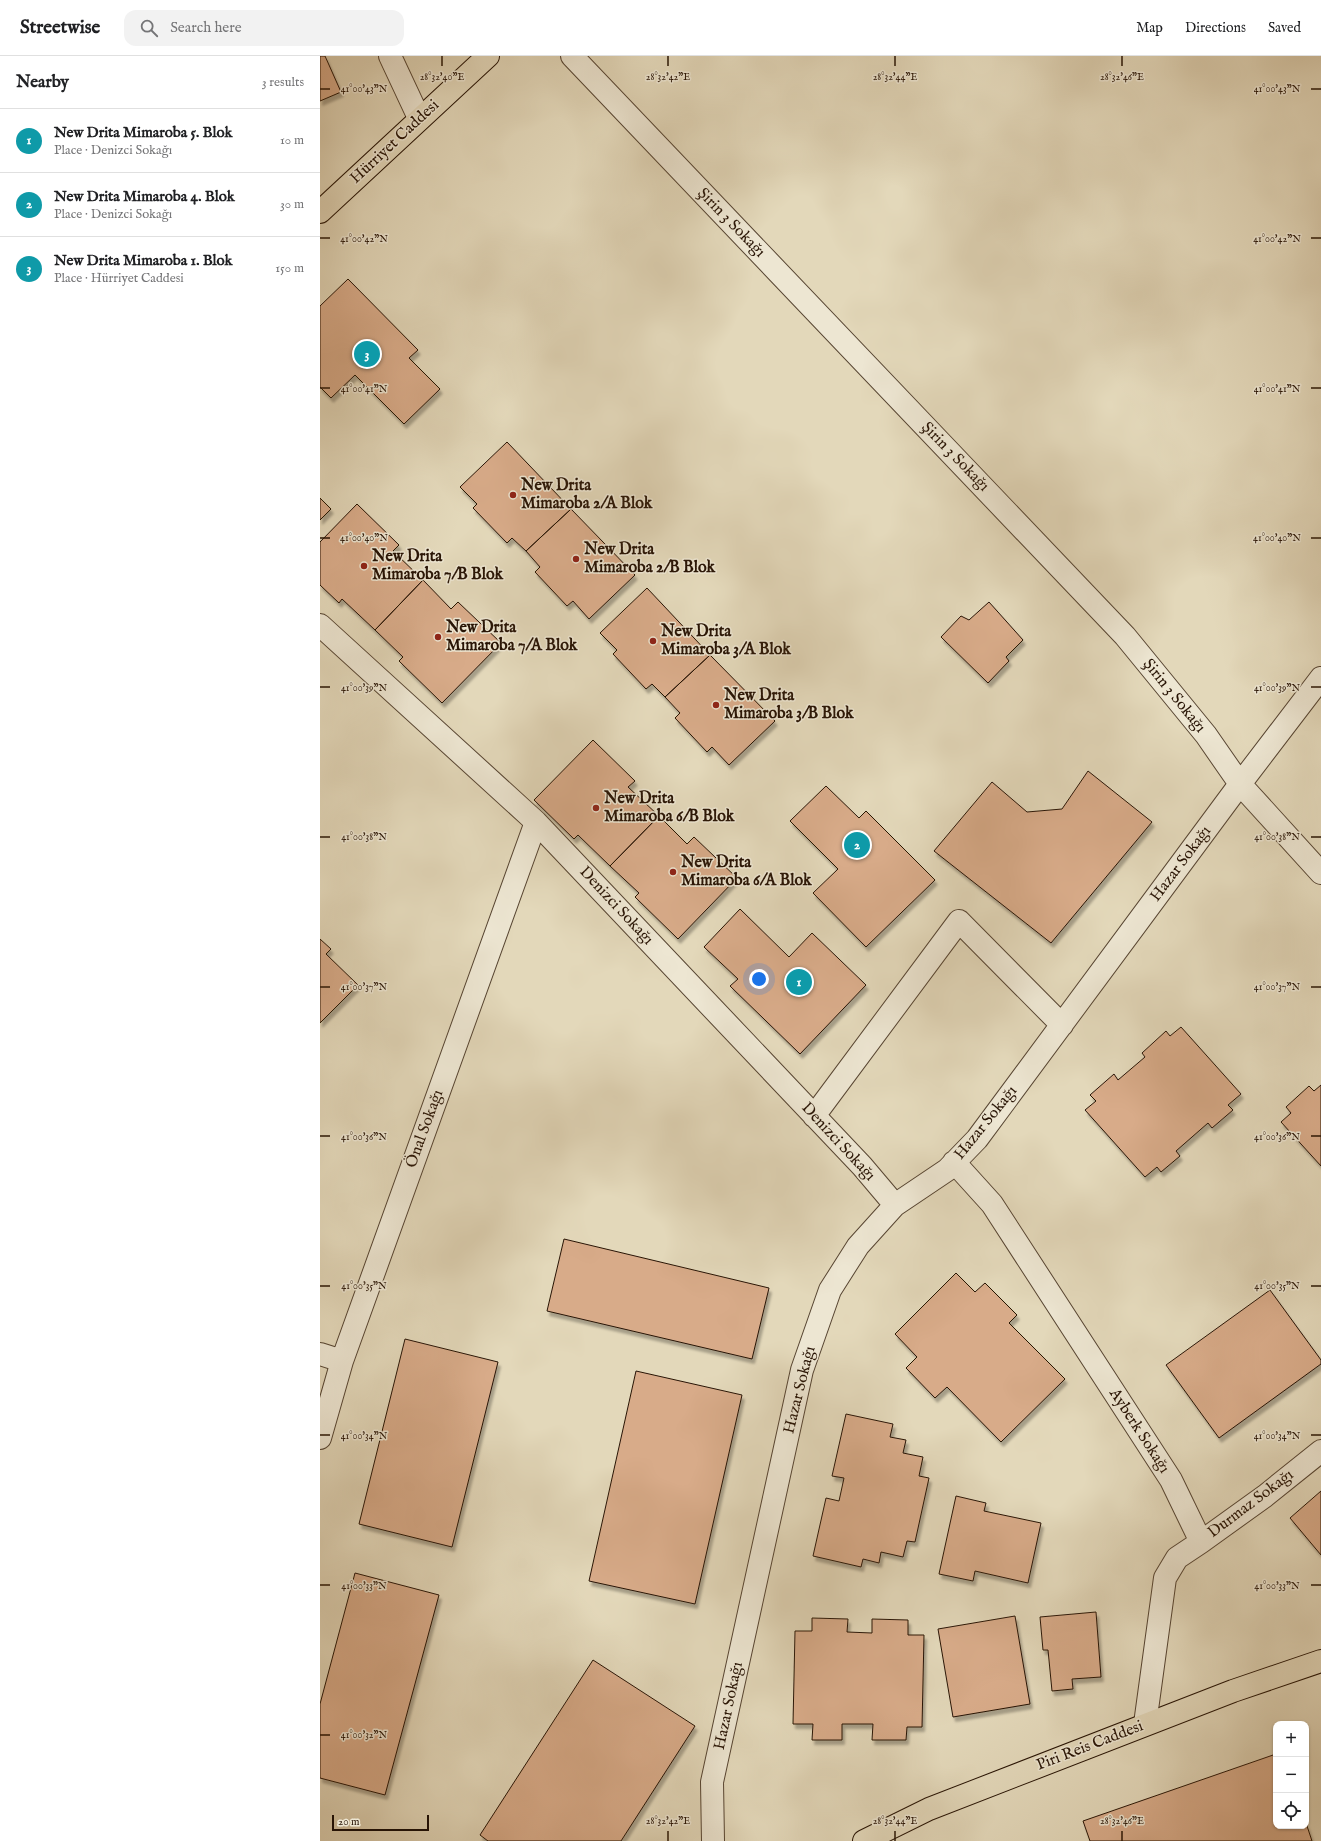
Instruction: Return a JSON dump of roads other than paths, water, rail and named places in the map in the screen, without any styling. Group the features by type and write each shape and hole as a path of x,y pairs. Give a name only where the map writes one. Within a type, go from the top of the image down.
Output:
{"main road":[{"name":"Hürriyet Caddesi","path":"320,212 419,118 488,56"},
{"name":"Piri Reis Caddesi","path":"864,1841 929,1809 1145,1724 1233,1691 1321,1661"}],"street":[{"path":"390,56 419,118"},
{"name":"Şirin 3 Sokağı","path":"572,56 1125,636 1206,735 1240,784 1321,873"},
{"name":"Denizci Sokağı","path":"320,625 536,822 862,1166 894,1205"},
{"name":"Hazar Sokağı","path":"713,1841 712,1782 802,1370 830,1290 858,1246 894,1205 947,1170 977,1139 1240,784 1321,678"},
{"name":"Önal Sokağı","path":"320,1438 342,1361 536,822"},
{"path":"814,1116 959,921 1062,1025"},
{"name":"Ayberk Sokağı","path":"954,1162 992,1204 1171,1480 1200,1542"},
{"path":"320,1354 342,1361"},
{"name":"Durmaz Sokağı","path":"1200,1542 1265,1496 1321,1452"},
{"path":"1145,1724 1165,1578 1177,1558 1200,1542"}],"place":[{"name":"New Drita Mimaroba 1. Blok","path":"367,354"},
{"name":"New Drita Mimaroba 2/A Blok","path":"513,495"},
{"name":"New Drita Mimaroba 2/B Blok","path":"576,559"},
{"name":"New Drita Mimaroba 7/B Blok","path":"364,566"},
{"name":"New Drita Mimaroba 7/A Blok","path":"438,637"},
{"name":"New Drita Mimaroba 3/A Blok","path":"653,641"},
{"name":"New Drita Mimaroba 3/B Blok","path":"716,705"},
{"name":"New Drita Mimaroba 6/B Blok","path":"596,808"},
{"name":"New Drita Mimaroba 4. Blok","path":"857,845"},
{"name":"New Drita Mimaroba 6/A Blok","path":"673,872"},
{"name":"New Drita Mimaroba 5. Blok","path":"799,982"}]}
